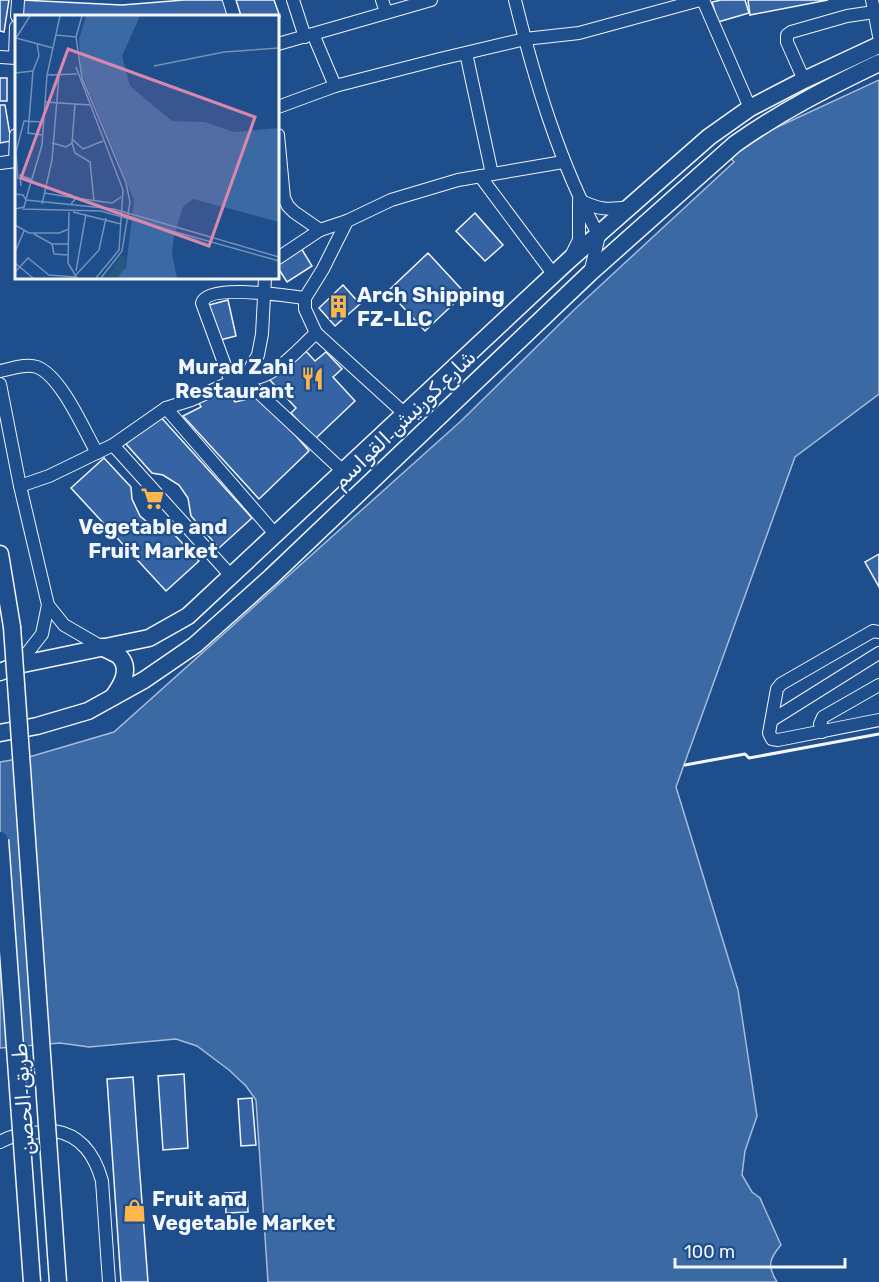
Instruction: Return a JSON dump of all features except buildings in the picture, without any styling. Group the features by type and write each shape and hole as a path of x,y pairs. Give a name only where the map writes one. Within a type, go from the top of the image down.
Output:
{"main road":[{"name":"شارع كورنيش القواسم","path":"0,672 18,665 149,638 188,616 568,261 709,137 750,108 879,45"},
{"name":"شارع كورنيش القواسم","path":"0,733 88,711 144,681 195,645 271,577 590,273 735,144 760,126 811,97 879,63"},
{"name":"طريق الحصن","path":"0,554 12,627 58,1282"},
{"path":"102,647 119,656 125,673 121,685 111,700"},
{"name":"طريق الحصن","path":"0,840 32,1282"}],"street":[{"path":"17,15 18,0"},
{"path":"229,0 234,15"},
{"path":"293,0 335,86"},
{"path":"279,44 309,35 384,6 431,0"},
{"path":"515,0 563,162 579,200 599,236 590,273"},
{"path":"279,107 335,86 525,39 579,33 702,0 750,108"},
{"path":"804,80 788,42 787,35 791,32 848,16 873,6 879,36"},
{"path":"466,53 486,175 554,274"},
{"path":"279,146 284,198 294,212 320,230"},
{"path":"0,163 15,161"},
{"path":"279,257 320,230 347,221 391,200 458,180 563,162"},
{"path":"579,200 607,210 630,207"},
{"path":"568,261 579,240 579,200"},
{"path":"347,221 323,269 305,298 305,309 316,333 405,414"},
{"path":"244,379 258,355 262,334 265,279"},
{"path":"231,382 202,303 203,298 209,294 244,292 305,298"},
{"path":"20,486 49,476 113,445 166,408 191,400 231,382 244,379 255,380 273,370 316,333"},
{"path":"0,371 29,365 44,371 62,389 97,453"},
{"path":"244,379 344,472"},
{"path":"0,384 20,486 48,605 42,633 18,665"},
{"path":"166,408 276,535"},
{"path":"113,445 232,577"},
{"path":"48,605 64,625 102,647"},
{"path":"879,632 873,631 781,684 777,689 769,733 775,740 879,720"},
{"path":"772,720 879,653"},
{"path":"822,732 820,724 823,717 879,685"},
{"path":"0,1142 10,1136 53,1131 75,1138 91,1152 102,1181 109,1282"}],"water":[{"path":"879,80 879,394 795,457 676,787 738,990 757,1116 745,1151 742,1175 752,1192 760,1198 781,1245 771,1263 777,1282 268,1282 256,1100 246,1086 229,1070 197,1046 176,1039 89,1047 60,1043 0,1048 0,762 29,757 114,732 461,421 575,309 734,162 730,157 771,130"}],"wall":[{"path":"685,765 745,754 749,758 879,734"}],"place":[{"name":"Arch Shipping FZ-LLC","path":"339,306"},
{"name":"Murad Zahi Restaurant","path":"312,378"},
{"name":"Vegetable and Fruit Market","path":"153,498"},
{"name":"Fruit and Vegetable Market","path":"134,1210"}]}
